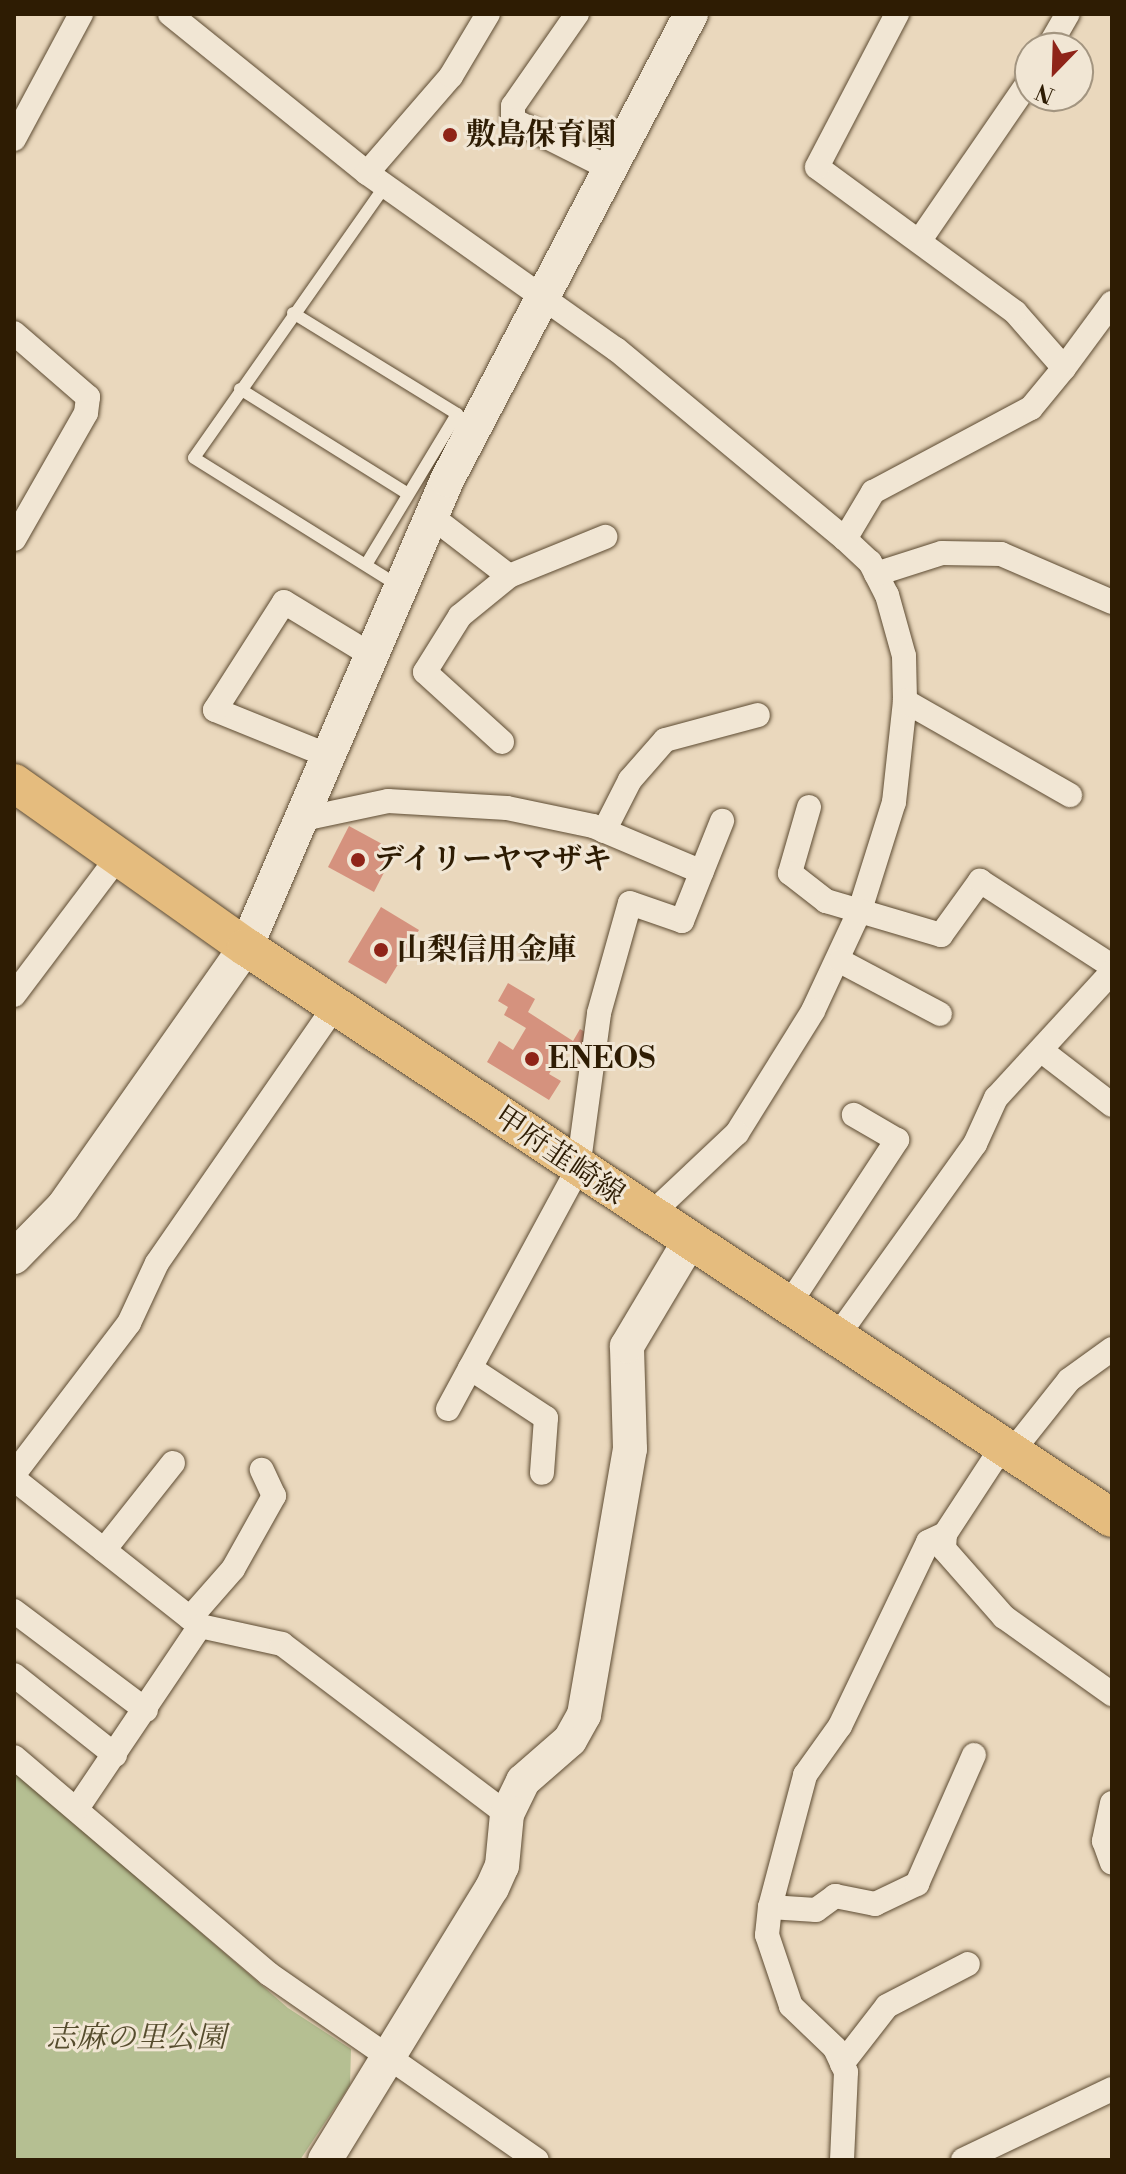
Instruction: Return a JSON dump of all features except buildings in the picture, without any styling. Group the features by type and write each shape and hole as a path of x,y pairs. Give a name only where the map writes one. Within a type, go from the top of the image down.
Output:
{"main road":[{"name":"甲府韮崎線","path":"14,783 246,947 649,1216 1112,1518"}],"street":[{"path":"14,139 81,14"},
{"path":"170,14 376,180 616,349 845,539 876,574 904,656 905,701 894,802 860,910 840,961 737,1133 649,1216"},
{"path":"376,180 469,53 488,14"},
{"path":"577,14 513,106 513,120 609,168"},
{"path":"15,1255 63,1207 246,947 400,586 420,505 541,298 691,14"},
{"path":"897,14 817,167 1015,312 1064,368"},
{"path":"1057,32 1068,14"},
{"path":"920,240 1014,103"},
{"path":"845,539 873,492 1031,408 1112,303"},
{"path":"14,333 88,397 86,413 14,539"},
{"path":"420,505 509,576"},
{"path":"502,742 425,672 460,616 509,576 605,537"},
{"path":"876,574 942,553 1001,554 1112,602"},
{"path":"329,756 215,710 284,602 371,655"},
{"path":"905,701 1070,795"},
{"path":"604,831 630,780 665,740 758,715"},
{"path":"303,819 388,801 433,801 507,808 604,831 702,872"},
{"path":"809,807 790,873 826,901 941,935 980,881 1112,966"},
{"path":"448,1409 578,1169 599,1013 630,903 682,921 722,821"},
{"path":"14,995 118,857"},
{"path":"840,961 940,1014"},
{"path":"836,1338 975,1144 996,1098 1112,972"},
{"path":"335,1006 157,1263 129,1323 14,1476 195,1622 282,1644 507,1814"},
{"path":"1042,1051 1112,1105"},
{"path":"788,1306 897,1140 854,1115"},
{"path":"325,2160 492,1888 507,1814 523,1781 570,1740 584,1715 630,1449 627,1346 689,1242"},
{"path":"842,2064 791,2006 767,1935 770,1907 805,1775 840,1726 928,1542 945,1534 1007,1450 1069,1380 1112,1349"},
{"path":"470,1368 546,1418 542,1473"},
{"path":"104,1550 173,1463"},
{"path":"78,1807 146,1710 195,1622 233,1569 274,1496 262,1470"},
{"path":"945,1534 944,1549 1004,1617 1112,1694"},
{"path":"14,1611 146,1710"},
{"path":"14,1675 115,1755"},
{"path":"770,1907 816,1910 835,1896 875,1904 917,1884 974,1755"},
{"path":"14,1757 78,1807 269,1974 391,2055 537,2160"},
{"path":"1112,1803 1104,1841 1112,1863"},
{"path":"842,2160 842,2064 887,2006 968,1964"},
{"path":"963,2160 1112,2089"}],"lane":[{"path":"376,180 293,313 194,458 400,586"},
{"path":"293,313 457,414 420,505 366,565"},
{"path":"240,389 420,505"}],"green space":[{"name":"志麻の里公園","path":"14,1771 288,2008 351,2049 350,2085 300,2160 14,2160"}],"place":[{"name":"敷島保育園","path":"450,135"},
{"name":"デイリーヤマザキ","path":"358,860"},
{"name":"山梨信用金庫","path":"381,950"},
{"name":"ENEOS","path":"532,1059"}]}
